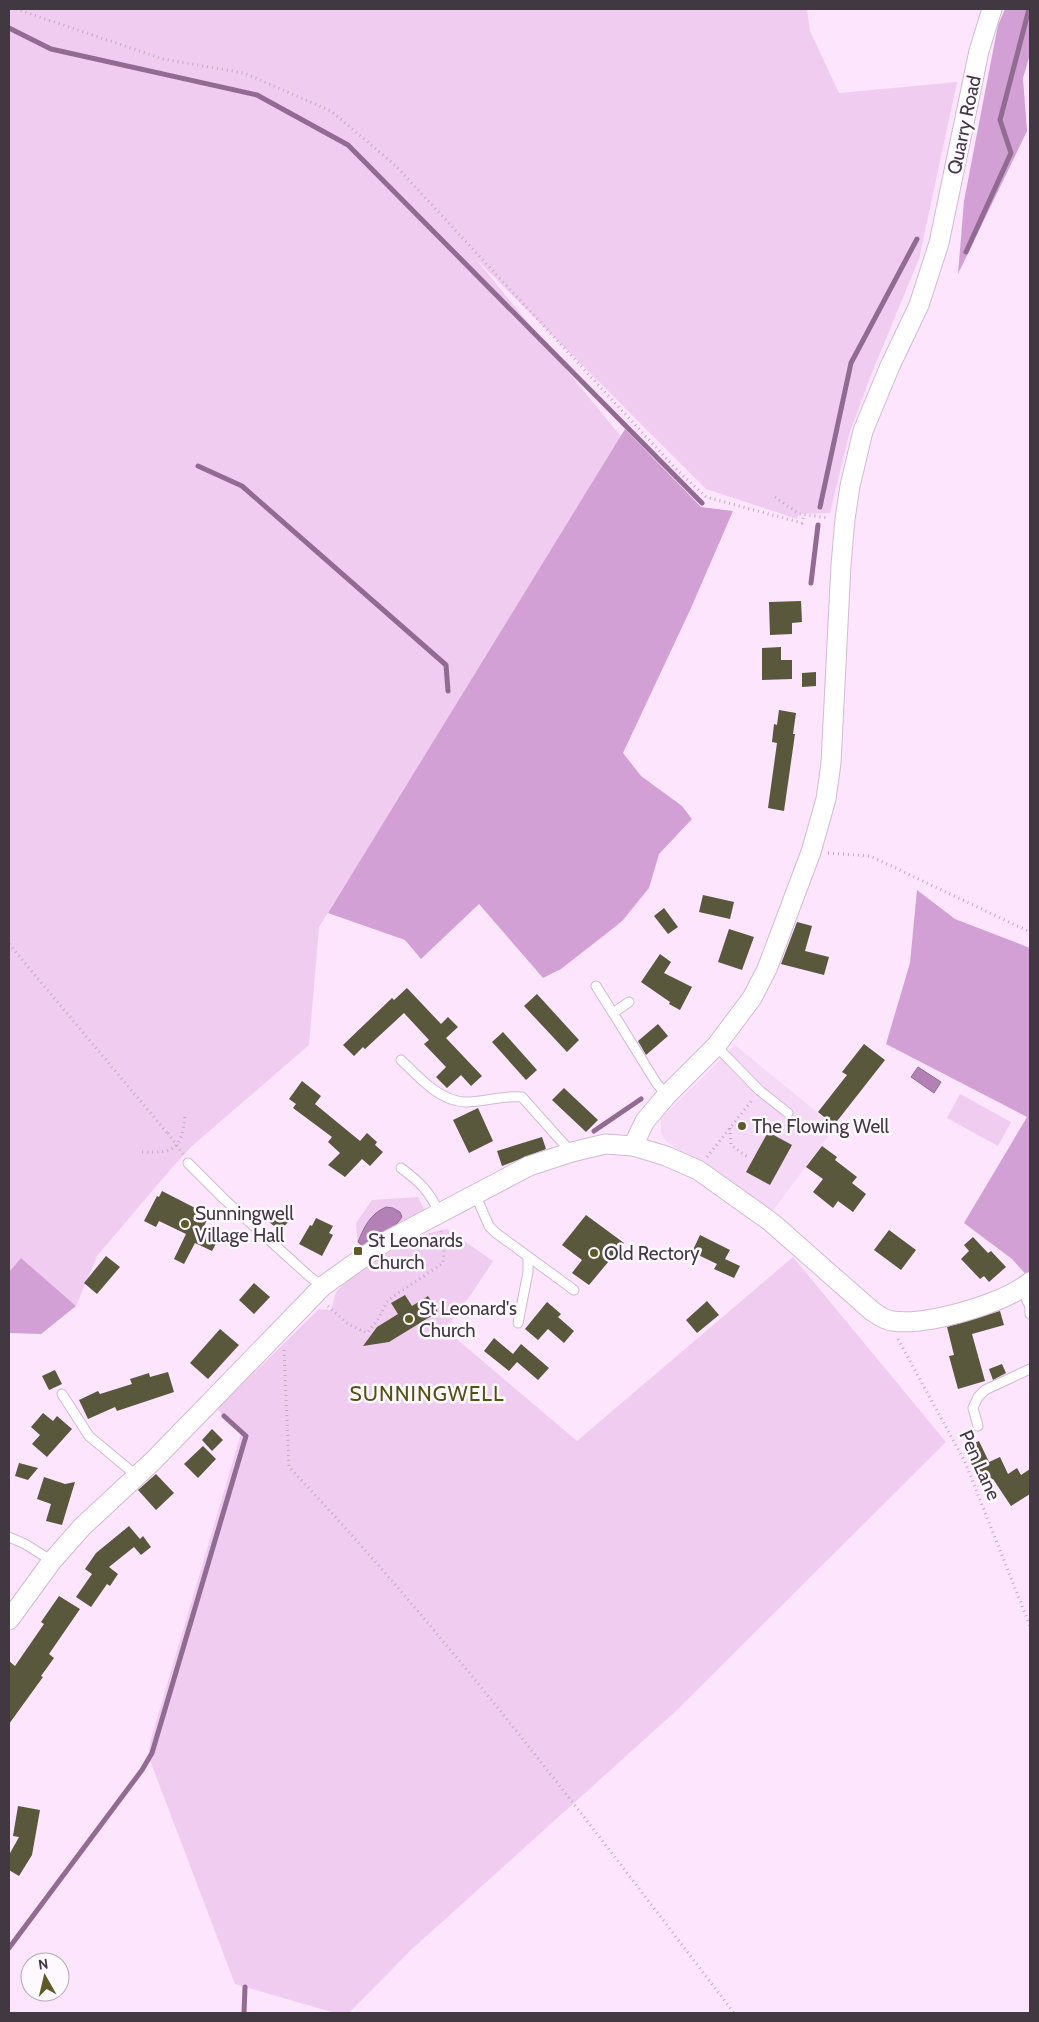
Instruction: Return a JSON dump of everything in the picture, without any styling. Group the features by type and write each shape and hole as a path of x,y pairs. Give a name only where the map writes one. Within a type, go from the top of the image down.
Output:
{"street":[{"name":"Quarry Road","path":"633,1146 644,1121 716,1046 752,998 767,969 811,852 826,799 831,762 841,565 850,486 863,431 890,366 919,305 939,243 980,51 991,9"},
{"path":"9,1620 52,1560 82,1527 137,1476 319,1290 369,1252 436,1214 529,1166 605,1144 633,1146 666,1156 698,1170 771,1222 872,1311 886,1320 914,1322 943,1317 979,1306 1026,1286"}],"lane":[{"path":"596,986 657,1084 667,1095"},
{"path":"613,1013 629,1002"},
{"path":"716,1046 759,1090 788,1113"},
{"path":"401,1060 444,1096 456,1100 466,1102 524,1092 572,1152"},
{"path":"186,1159 224,1199 310,1277 319,1290"},
{"path":"401,1168 430,1193 436,1214"},
{"path":"475,1194 489,1226 496,1233 574,1290"},
{"path":"518,1322 528,1272 528,1257"},
{"path":"1026,1286 1030,1314"},
{"path":"978,1426 973,1408 978,1397 985,1390 1030,1369"},
{"path":"62,1394 89,1436 137,1476"},
{"path":"9,1537 52,1560"}],"path":[{"path":"16,9 163,59 244,73 331,111 396,166 675,468 706,498 802,523 804,515"},
{"path":"775,498 799,514 832,518"},
{"path":"811,852 870,856 1030,932"},
{"path":"9,944 168,1134 186,1159"},
{"path":"698,1170 759,1090"},
{"path":"142,1152 160,1152 177,1145 183,1137 185,1116"},
{"path":"730,1127 731,1145 749,1158"},
{"path":"319,1290 348,1324 367,1334 377,1321 388,1300 443,1263 444,1250 436,1214"},
{"name":"Pen Lane","path":"892,1321 897,1337 965,1462 1030,1626"},
{"path":"272,1337 284,1350 289,1468 354,1536 527,1744 734,2013"}],"shaded area":[{"path":"9,9 807,9 810,31 839,93 957,82 919,259 871,375 849,435 830,513 799,514 797,519 706,489 476,259 623,439 319,927 309,1045 192,1146 170,1170 97,1256 76,1306 21,1258 9,1272"},
{"path":"1005,9 1030,9 1030,54 1023,78 1027,131 958,274 964,201 998,25"},
{"path":"625,429 701,507 733,511 691,608 623,753 641,776 682,806 692,819 659,854 649,888 623,920 561,969 543,978 479,904 421,959 405,940 328,913"},
{"path":"917,890 955,919 1030,948 1030,1279 1012,1259 964,1223 1027,1117 886,1044 910,963"},
{"path":"735,1045 835,1127 772,1212 687,1156 666,1141 661,1133 661,1118"},
{"path":"918,1067 941,1082 934,1093 911,1077"},
{"path":"960,1094 1011,1122 998,1146 947,1118"},
{"path":"418,1197 426,1213 358,1250 356,1223 372,1200"},
{"path":"386,1207 400,1212 402,1217 389,1230 363,1246 358,1242 365,1226 376,1213"},
{"path":"447,1229 493,1261 445,1329 577,1441 793,1257 946,1442 677,1710 411,1950 349,2013 335,2013 235,1984 148,1755 151,1739 241,1434 217,1409 319,1309 331,1310 336,1292 352,1275 416,1236"},
{"path":"21,1258 76,1306 41,1334 9,1333 9,1272"}],"building":[{"path":"801,601 802,622 792,623 792,634 770,635 769,602"},
{"path":"781,647 781,660 792,660 792,679 762,680 762,648"},
{"path":"816,672 816,686 802,687 802,673"},
{"path":"779,710 796,713 793,734 795,734 784,811 768,808 777,743 772,742 774,724 777,725"},
{"path":"703,895 734,902 730,919 699,912"},
{"path":"664,908 678,927 668,934 654,916"},
{"path":"797,922 812,926 805,951 829,957 824,975 781,964"},
{"path":"729,929 754,937 742,970 718,962"},
{"path":"660,954 671,962 664,973 692,987 680,1010 669,1004 670,1002 641,982"},
{"path":"407,988 441,1024 448,1017 458,1027 446,1038 482,1076 471,1086 461,1075 447,1088 436,1077 446,1067 424,1044 429,1040 404,1013 365,1049 363,1047 354,1056 343,1045 392,998 394,1000"},
{"path":"537,994 579,1040 567,1052 524,1006"},
{"path":"658,1024 668,1036 646,1055 638,1041"},
{"path":"503,1032 537,1070 526,1080 492,1042"},
{"path":"864,1044 885,1060 834,1125 818,1112 847,1075 842,1072"},
{"path":"302,1081 321,1096 315,1104 360,1141 367,1133 377,1142 375,1145 383,1152 370,1166 362,1159 345,1177 328,1165 340,1153 328,1142 332,1137 293,1108 296,1104 289,1099"},
{"path":"564,1088 598,1120 586,1132 552,1100"},
{"path":"478,1108 493,1141 469,1153 453,1120"},
{"path":"768,1132 792,1145 770,1185 746,1172"},
{"path":"542,1137 546,1149 502,1166 497,1151"},
{"path":"822,1146 837,1157 835,1160 857,1177 852,1183 866,1194 853,1212 838,1201 833,1208 813,1192 823,1179 806,1167"},
{"name":"Sunningwell Village Hall","path":"162,1191 201,1211 199,1214 208,1218 201,1232 218,1240 212,1251 195,1243 184,1264 174,1259 186,1234 159,1221 156,1227 144,1221 157,1196 159,1197"},
{"path":"277,1211 289,1221 280,1231 268,1221"},
{"name":"Old Rectory","path":"586,1215 624,1243 589,1285 572,1273 582,1260 562,1245"},
{"path":"316,1218 333,1226 329,1233 333,1235 322,1256 299,1244"},
{"path":"889,1230 916,1250 901,1270 874,1250"},
{"path":"700,1235 730,1250 725,1259 740,1266 734,1278 714,1269 717,1264 692,1252"},
{"path":"973,1237 988,1253 991,1251 1006,1267 989,1282 984,1276 980,1279 961,1259 969,1251 964,1245"},
{"path":"106,1256 120,1267 97,1294 84,1283"},
{"path":"254,1283 270,1297 254,1314 239,1300"},
{"name":"St Leonard's Church","path":"405,1295 412,1306 428,1296 438,1312 389,1342 363,1346 377,1327 398,1314 391,1303"},
{"path":"707,1301 719,1315 697,1333 686,1320"},
{"path":"547,1302 561,1314 558,1317 574,1331 564,1343 548,1329 538,1340 525,1329"},
{"path":"1000,1311 1004,1325 972,1334 985,1381 958,1389 949,1356 954,1355 947,1327"},
{"path":"220,1329 239,1345 208,1379 190,1363"},
{"path":"494,1338 513,1354 521,1344 549,1368 538,1380 517,1362 509,1371 484,1351"},
{"path":"1002,1364 1006,1373 993,1380 989,1369"},
{"path":"55,1370 62,1384 49,1390 42,1376"},
{"path":"168,1372 174,1392 117,1411 115,1407 88,1419 79,1400 98,1391 100,1394 132,1384 130,1379 149,1373 150,1377"},
{"path":"43,1413 53,1421 57,1416 72,1429 47,1457 32,1444 40,1435 31,1427"},
{"path":"212,1429 223,1440 212,1451 202,1440"},
{"path":"979,1441 989,1462 1000,1457 1008,1474 1017,1468 1021,1475 1030,1469 1030,1494 1011,1506 993,1479 981,1485 964,1448"},
{"path":"203,1446 216,1459 198,1478 184,1464"},
{"path":"19,1463 38,1468 28,1480 15,1476"},
{"path":"156,1474 174,1493 156,1510 138,1490"},
{"path":"44,1477 65,1484 75,1482 62,1525 46,1521 51,1504 37,1499"},
{"path":"129,1526 140,1539 143,1536 151,1547 141,1555 134,1547 109,1567 118,1574 110,1586 107,1584 91,1607 76,1597 92,1574 85,1569 96,1553"},
{"path":"59,1596 80,1609 49,1654 54,1658 41,1676 43,1677 9,1724 9,1661 15,1666 44,1624 41,1622"},
{"path":"18,1806 40,1810 32,1855 19,1876 9,1870 9,1855 19,1837 13,1836"}],"waterway":[{"path":"966,252 1011,153 1000,120 1029,9"},
{"path":"9,28 51,49 257,95 348,145 702,503"},
{"path":"820,507 851,363 917,239"},
{"path":"198,466 242,486 446,665 448,691"},
{"path":"811,583 818,525"},
{"path":"594,1131 641,1099"},
{"path":"9,1948 142,1770 152,1753 246,1436 224,1416"},
{"path":"244,2013 245,1987"}],"place":[{"name":"The Flowing Well","path":"742,1126"},
{"name":"Sunningwell Village Hall","path":"185,1224"},
{"name":"St Leonards Church","path":"358,1251"},
{"name":"Old Rectory","path":"594,1253"},
{"name":"St Leonard's Church","path":"409,1319"}],"district":[{"name":"SUNNINGWELL","path":"427,1393"}]}
